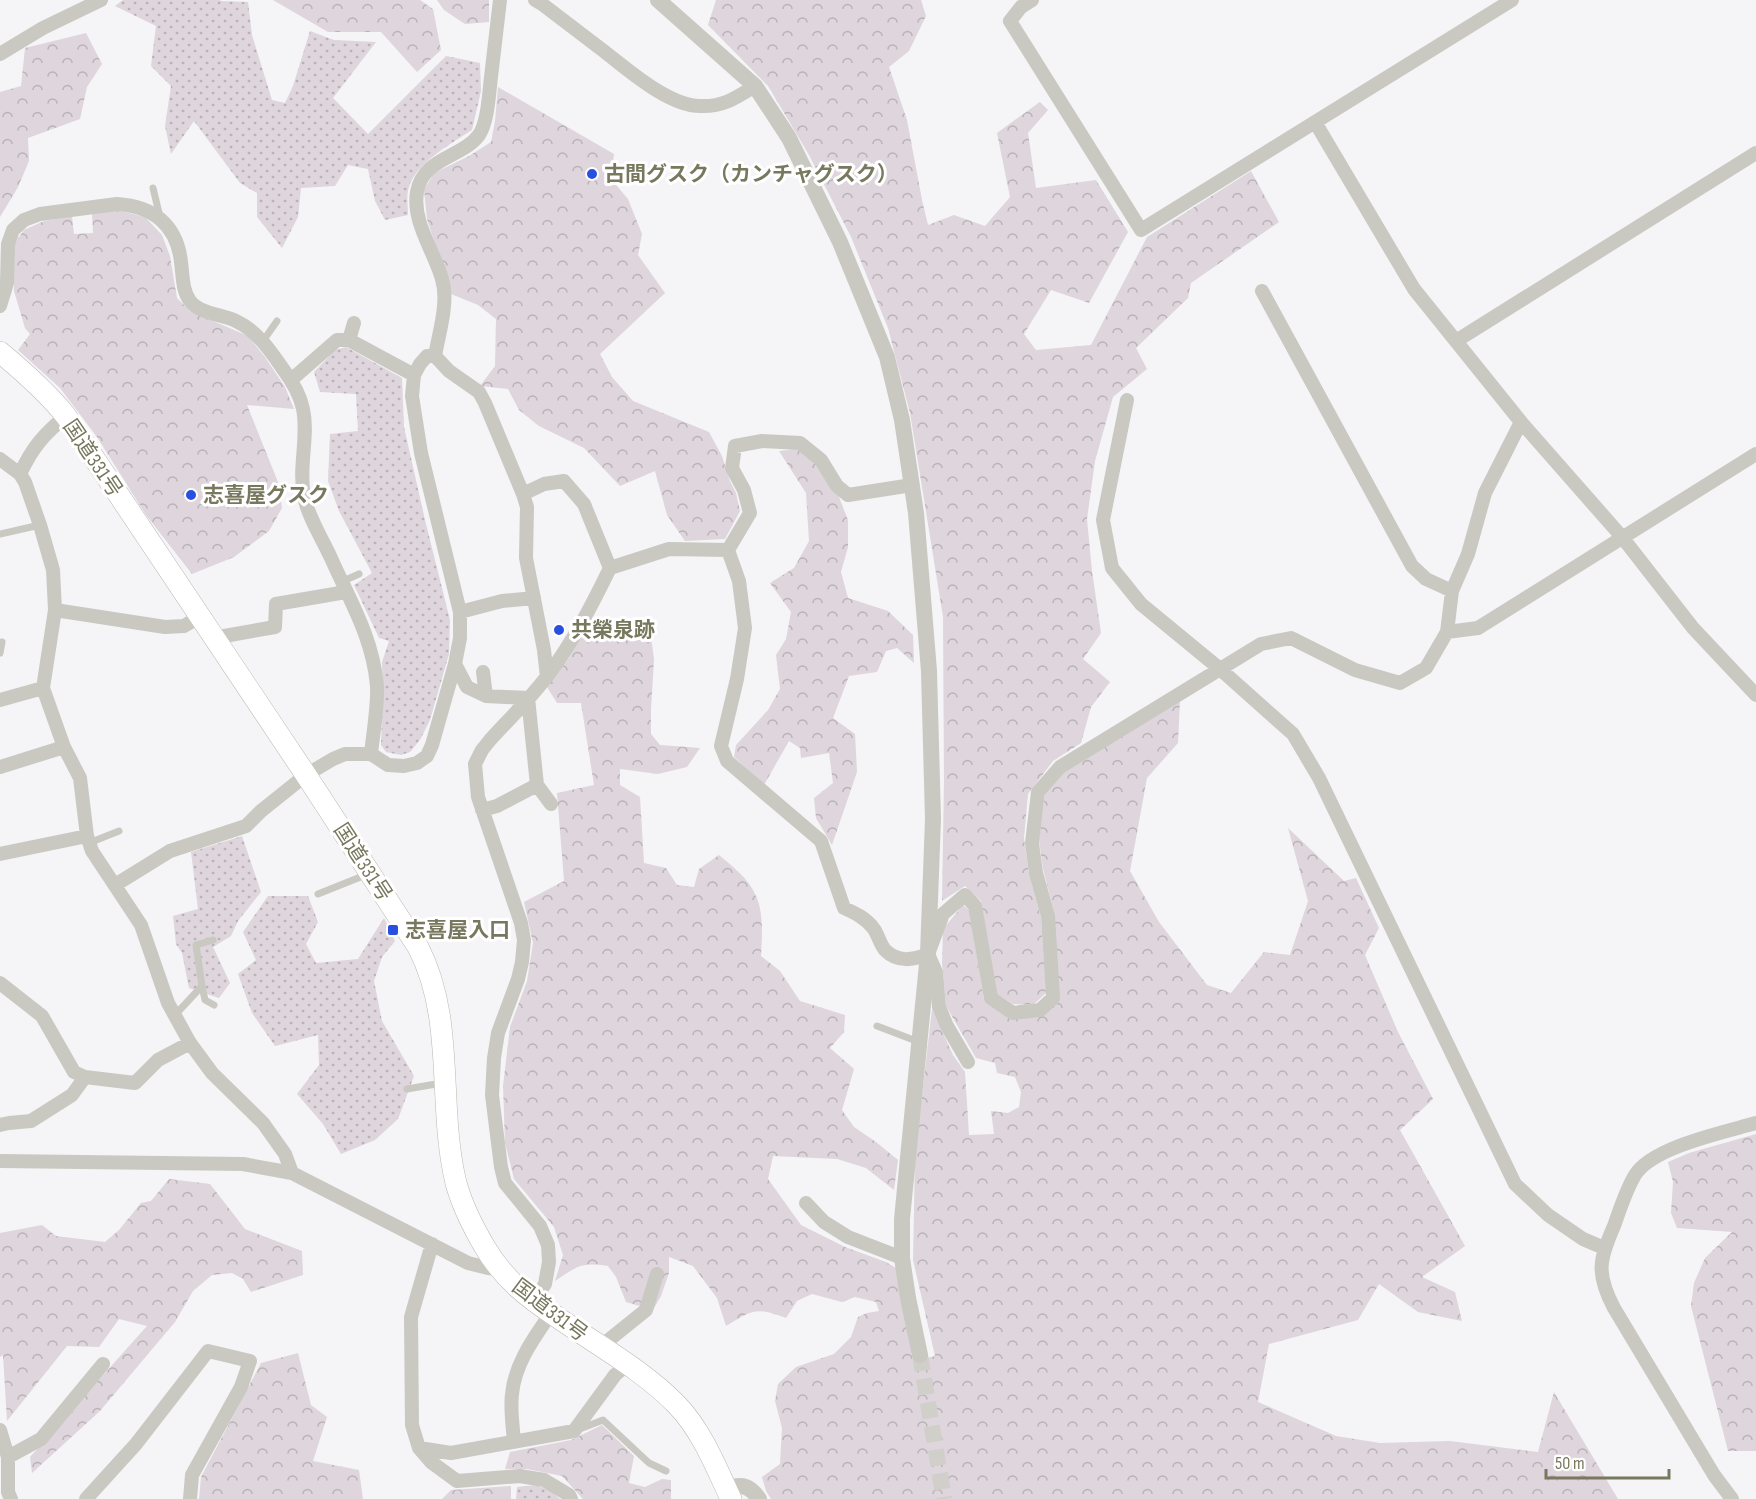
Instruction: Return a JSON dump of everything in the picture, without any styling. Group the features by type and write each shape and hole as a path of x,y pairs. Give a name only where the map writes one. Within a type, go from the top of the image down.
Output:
{"highway":[{"name":"国道331号","path":"1,354 33,380 66,416 410,934 435,988 441,1022 449,1133 457,1184 476,1230 499,1269 514,1286 628,1365 677,1405 693,1424 729,1494"}],"street":[{"path":"0,54 43,28 101,0"},
{"path":"435,356 445,295 442,279 417,212 417,191 432,165 479,135 486,114 500,0"},
{"path":"658,0 755,86 789,138 840,242 887,357 903,420 916,513 929,671 933,819 928,954 902,1219 902,1258 920,1355"},
{"path":"1032,0 1021,7 1010,21 1141,230 1512,0"},
{"path":"541,1 647,84 680,102 697,107 714,106 729,102 755,86"},
{"path":"1315,122 1414,289 1521,422 1622,537 1693,628 1756,695"},
{"path":"1456,341 1756,153"},
{"path":"0,306 7,283 9,244 13,230 24,220 39,214 117,204 130,205 147,210 161,219 173,233 179,249 185,294 192,304 234,320 249,328 263,341 296,388 303,410 305,431 304,496 367,634 377,689 371,754"},
{"path":"1262,291 1412,566 1426,579 1452,591"},
{"path":"350,340 354,323"},
{"path":"291,380 337,340 350,340 414,375"},
{"path":"115,885 170,851 246,826 306,775 345,754 371,754 388,765 404,766 417,763 427,756 455,664 460,638 460,612 421,453 412,396 414,375 427,356 435,356 449,371 479,392 523,494 527,507 526,558 547,676"},
{"path":"1127,400 1103,520 1112,568 1141,604 1220,669 1293,734 1319,777 1515,1184 1548,1215 1584,1239 1604,1248"},
{"path":"20,474 27,459 45,433 66,416"},
{"path":"968,1062 939,1007 936,972 928,954 943,915 966,895 975,906 991,998 1013,1013 1040,1010 1053,998 1048,916 1036,873 1032,843 1038,792 1060,766 1261,644 1291,638 1355,670 1400,683 1426,668 1447,632 1452,591 1468,554 1485,493 1521,422"},
{"path":"728,550 750,513 744,490 732,468 735,446 762,441 800,443 821,460 837,486 848,495 912,484"},
{"path":"1447,632 1478,628 1756,454"},
{"path":"0,459 20,474 25,482 53,570 55,610 43,688 64,747 80,778 88,839 92,851 141,925 168,1003 190,1042 212,1073 263,1123 285,1154 292,1173"},
{"path":"523,494 544,484 564,481 584,504 610,568"},
{"path":"514,1442 511,1395 516,1372 542,1307 549,1262 548,1245 540,1226 506,1183 501,1167 492,1095 494,1058 498,1033 519,979 524,940 521,923 478,797 475,765 482,750 547,676 570,644 610,568 669,549 728,550"},
{"path":"728,550 739,581 745,628 737,679 721,746 727,761 821,841 843,908 863,918 874,929 885,950 900,960 915,959 928,954"},
{"path":"213,638 274,627 276,604 344,587"},
{"path":"460,612 502,601 534,598"},
{"path":"55,610 165,627 184,626 199,617"},
{"path":"455,664 467,687 486,696 528,698"},
{"path":"483,672 486,696"},
{"path":"0,697 43,688"},
{"path":"528,698 537,785 551,804"},
{"path":"0,767 64,747"},
{"path":"482,810 497,806 537,785"},
{"path":"0,854 88,839"},
{"path":"0,983 42,1016 74,1072 84,1077 135,1083 158,1060 190,1042"},
{"path":"0,1125 31,1121 72,1095 84,1077"},
{"path":"1732,1499 1714,1475 1605,1290 1600,1265 1604,1248 1636,1173 1651,1161 1677,1147 1756,1123"},
{"path":"0,1161 243,1164 292,1173 468,1263 499,1269"},
{"path":"806,1203 824,1222 848,1237 902,1258"},
{"path":"432,1244 411,1317 412,1425 419,1448 431,1462 457,1481 520,1476 544,1480 569,1495 571,1499"},
{"path":"600,1347 646,1310 657,1274"},
{"path":"86,1499 136,1444 208,1351 250,1361 241,1387 192,1475 190,1499"},
{"path":"8,1457 41,1439 103,1364"},
{"path":"419,1448 451,1453 574,1431 615,1375 628,1365"},
{"path":"0,1430 8,1457 8,1492 11,1499"},
{"path":"729,1494 735,1486 745,1485 759,1499"}],"lane":[{"path":"153,188 161,219"},
{"path":"263,341 276,321"},
{"path":"0,534 40,525"},
{"path":"344,587 359,574"},
{"path":"0,653 2,642"},
{"path":"88,839 119,831"},
{"path":"318,894 370,873"},
{"path":"213,939 196,945 205,1000 214,1005"},
{"path":"175,1015 202,986"},
{"path":"877,1026 919,1042"},
{"path":"407,1089 445,1082"},
{"path":"574,1431 603,1420 649,1463 666,1471"}],"green space":[{"path":"123,0 248,2 252,35 272,100 285,103 293,86 310,31 334,40 376,42 333,98 368,134 446,56 480,63 481,91 472,130 445,147 419,170 408,190 408,215 385,220 375,201 368,169 348,165 335,186 301,188 298,217 282,248 257,217 257,193 240,183 194,121 171,154 165,126 171,86 151,66 156,26 115,6"},
{"path":"273,0 420,0 433,9 441,50 417,72 381,32 328,32"},
{"path":"437,0 489,0 489,22 465,24 444,10"},
{"path":"716,0 921,0 926,16 909,51 889,67 907,120 928,225 954,215 985,226 1010,197 997,133 1040,102 1048,110 1028,133 1036,188 1096,180 1128,232 1089,303 1051,290 1024,334 1036,350 1091,345 1147,237 1251,171 1279,222 1191,283 1188,298 1136,348 1147,369 1113,397 1095,461 1087,519 1101,633 1083,659 1110,682 1091,707 1081,743 1053,761 1028,794 1024,838 1029,873 1041,917 1046,993 1033,1005 1013,1004 994,992 981,901 965,886 942,901 943,617 910,413 888,328 851,237 809,155 768,86 708,25"},
{"path":"86,33 102,64 87,87 80,119 28,138 29,161 18,187 0,217 0,92 21,86 25,48"},
{"path":"498,87 614,154 611,179 628,199 642,234 638,255 665,293 600,354 612,377 633,401 709,432 722,456 740,511 725,539 685,541 667,515 655,471 620,486 584,448 539,426 519,410 508,389 480,386 495,366 496,319 478,305 451,294 427,219 424,190 434,173 491,142"},
{"path":"117,210 145,217 162,235 170,256 177,298 190,311 248,336 285,387 294,409 247,405 278,482 282,508 269,531 234,557 192,574 146,515 97,437 60,388 18,350 30,334 25,328 14,291 14,244 24,230 44,221 72,216 74,234 93,233 92,213"},
{"path":"346,347 402,378 404,427 450,620 449,654 430,720 420,740 410,752 401,755 386,752 381,745 382,662 389,641 379,638 354,585 372,573 339,511 328,481 330,434 358,431 356,394 320,392 314,372 335,350"},
{"path":"797,449 817,463 839,497 848,520 848,547 841,572 848,598 888,611 913,635 914,663 897,648 886,651 877,672 849,676 833,718 855,734 857,772 832,845 816,818 814,798 833,783 829,753 801,758 800,748 789,741 764,785 734,757 736,745 768,710 780,689 776,655 786,639 791,612 770,583 794,568 809,541 806,493 779,451"},
{"path":"649,622 654,659 651,734 660,745 700,748 687,767 658,774 620,769 620,785 640,797 644,863 666,868 677,885 694,887 699,869 719,855 744,878 758,901 762,924 761,956 780,971 800,1001 845,1015 844,1032 830,1048 854,1069 842,1110 854,1127 898,1160 894,1190 866,1168 837,1159 773,1156 768,1179 801,1225 845,1247 896,1268 913,1361 935,1356 913,1260 915,1156 932,1009 953,1055 965,1072 969,1135 994,1134 991,1111 1008,1113 1019,1107 1021,1092 1015,1077 997,1073 995,1063 976,1058 946,1006 942,963 943,929 963,905 969,910 984,999 1011,1019 1039,1017 1058,1003 1054,912 1043,869 1039,840 1045,794 1064,770 1180,700 1178,743 1147,778 1130,871 1159,922 1207,985 1231,993 1264,952 1290,955 1308,901 1288,828 1344,881 1356,878 1379,928 1365,955 1398,1032 1433,1099 1400,1130 1465,1246 1422,1277 1455,1292 1462,1321 1418,1312 1379,1284 1358,1320 1269,1344 1258,1402 1336,1436 1380,1443 1450,1441 1538,1452 1554,1392 1618,1499 771,1499 762,1477 780,1464 782,1428 775,1401 778,1384 796,1367 834,1354 851,1337 858,1317 879,1311 876,1302 855,1297 842,1302 812,1294 797,1301 786,1318 761,1311 749,1313 726,1326 717,1298 693,1266 669,1257 669,1273 653,1310 626,1302 616,1277 608,1266 580,1266 555,1281 563,1255 554,1227 514,1179 505,1143 503,1086 510,1027 527,981 533,943 524,902 564,881 557,793 594,785 581,703 557,703 547,687 569,658 582,635"},
{"path":"242,836 261,892 238,921 231,936 213,947 230,983 219,998 189,988 182,953 176,944 173,916 198,909 191,852"},
{"path":"268,896 308,896 318,922 306,944 316,963 358,959 384,918 395,941 382,957 374,981 382,1021 414,1076 398,1119 375,1140 341,1154 323,1124 297,1094 319,1065 318,1035 275,1046 252,1013 238,974 256,960 243,932"},
{"path":"1756,1134 1756,1451 1728,1451 1691,1306 1694,1283 1705,1258 1732,1232 1677,1228 1671,1213 1673,1182 1668,1162 1689,1153"},
{"path":"169,1179 210,1184 245,1229 302,1251 303,1275 251,1292 243,1279 232,1273 212,1275 193,1291 175,1322 100,1411 32,1473 30,1457 147,1326 119,1319 99,1347 67,1346 7,1421 3,1355 0,1357 0,1233 42,1225 56,1236 105,1242 119,1230 141,1203 151,1201"},
{"path":"298,1353 311,1405 327,1417 313,1461 359,1470 363,1499 199,1499 201,1477 261,1363"},
{"path":"602,1425 634,1456 629,1483 645,1487 662,1479 671,1480 671,1499 583,1499 562,1476 527,1469 505,1469 510,1452 571,1440"},
{"path":"536,1485 551,1491 560,1499 516,1499 517,1487"},
{"path":"511,1486 511,1499 442,1499 451,1490"}],"tunnel":[{"path":"920,1355 944,1499"}],"place":[{"name":"古間グスク（カンチャグスク）","path":"592,174"},
{"name":"志喜屋グスク","path":"191,495"},
{"name":"共榮泉跡","path":"559,630"},
{"name":"志喜屋入口","path":"393,930"}]}
